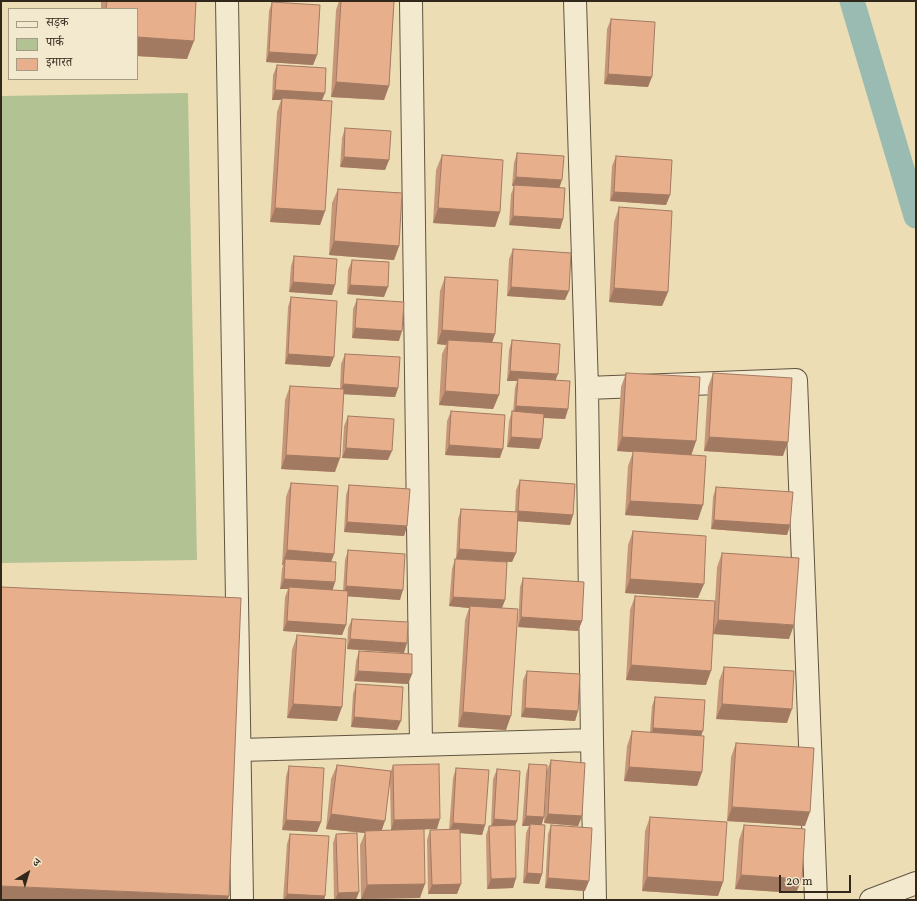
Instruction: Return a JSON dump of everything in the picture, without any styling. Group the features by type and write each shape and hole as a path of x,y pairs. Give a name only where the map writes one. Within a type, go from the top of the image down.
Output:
{"street":[{"path":"227,1 242,900"},
{"path":"411,1 421,745"},
{"path":"575,1 586,388 595,900"},
{"path":"586,388 796,380 816,900"},
{"path":"240,750 592,740"},
{"path":"871,900 916,883"}],"green space":[{"path":"188,93 197,560 1,563 1,96"}],"building":[{"path":"107,1 196,1 194,41 138,37 138,8 106,8"},
{"path":"341,1 394,1 389,86 336,82"},
{"path":"272,2 320,5 317,55 269,52"},
{"path":"611,19 655,22 652,77 608,74"},
{"path":"277,65 326,68 325,93 275,90"},
{"path":"282,98 332,101 325,211 275,208"},
{"path":"345,128 391,131 389,160 344,157"},
{"path":"517,153 564,156 562,180 516,177"},
{"path":"442,155 503,160 500,212 438,208"},
{"path":"616,156 672,160 670,195 614,192"},
{"path":"514,185 565,188 563,219 513,216"},
{"path":"338,189 402,193 399,246 334,241"},
{"path":"619,207 672,211 668,292 614,288"},
{"path":"513,249 571,253 569,291 511,287"},
{"path":"294,256 337,259 335,285 293,282"},
{"path":"352,260 389,262 388,287 350,285"},
{"path":"445,277 498,280 495,334 442,330"},
{"path":"291,297 337,301 334,357 288,354"},
{"path":"357,299 404,302 402,331 355,328"},
{"path":"448,340 502,343 499,395 445,391"},
{"path":"512,340 560,344 558,374 510,371"},
{"path":"345,354 400,357 398,388 343,384"},
{"path":"626,373 700,377 696,441 622,437"},
{"path":"713,373 792,378 788,442 709,437"},
{"path":"518,378 570,381 568,409 516,406"},
{"path":"290,386 344,389 340,458 286,455"},
{"path":"451,411 505,415 503,449 449,445"},
{"path":"512,411 544,414 542,439 511,437"},
{"path":"348,416 394,419 392,451 346,448"},
{"path":"633,451 706,456 703,505 630,501"},
{"path":"520,480 575,484 573,515 518,511"},
{"path":"291,483 338,486 334,554 287,550"},
{"path":"349,485 410,489 407,526 347,522"},
{"path":"716,487 793,492 790,525 714,520"},
{"path":"461,509 518,512 516,553 459,549"},
{"path":"633,531 706,536 704,584 630,579"},
{"path":"348,550 405,554 403,590 346,586"},
{"path":"722,553 799,558 794,625 718,620"},
{"path":"285,559 336,562 335,582 284,579"},
{"path":"455,559 507,562 505,600 453,597"},
{"path":"523,578 584,582 582,621 521,617"},
{"path":"1,587 241,598 229,896 1,886"},
{"path":"289,587 348,591 346,625 287,621"},
{"path":"635,596 715,601 711,671 631,665"},
{"path":"470,606 518,609 511,716 463,712"},
{"path":"352,619 408,622 407,643 350,639"},
{"path":"297,635 346,639 342,707 293,704"},
{"path":"359,651 412,654 412,674 358,671"},
{"path":"724,667 794,671 792,709 722,704"},
{"path":"527,671 580,674 578,711 525,708"},
{"path":"356,684 403,687 401,721 354,717"},
{"path":"655,697 705,700 703,731 653,728"},
{"path":"632,731 704,736 702,772 629,767"},
{"path":"736,743 814,748 810,812 732,807"},
{"path":"551,760 585,763 582,816 548,814"},
{"path":"439,764 440,819 394,820 393,765"},
{"path":"529,764 547,765 544,817 526,816"},
{"path":"337,765 391,771 385,821 331,814"},
{"path":"289,766 324,768 321,822 286,820"},
{"path":"456,768 489,770 485,825 453,823"},
{"path":"497,769 520,771 517,821 494,819"},
{"path":"650,817 727,822 723,882 647,877"},
{"path":"530,824 545,825 542,874 527,873"},
{"path":"515,825 516,878 491,879 489,826"},
{"path":"551,825 592,828 589,881 548,878"},
{"path":"744,825 805,829 802,879 741,875"},
{"path":"424,829 425,884 367,885 365,831"},
{"path":"460,829 461,884 432,885 430,830"},
{"path":"357,833 359,892 338,893 336,834"},
{"path":"290,834 329,836 325,896 287,894"}],"waterway":[{"path":"852,1 916,216"}]}
